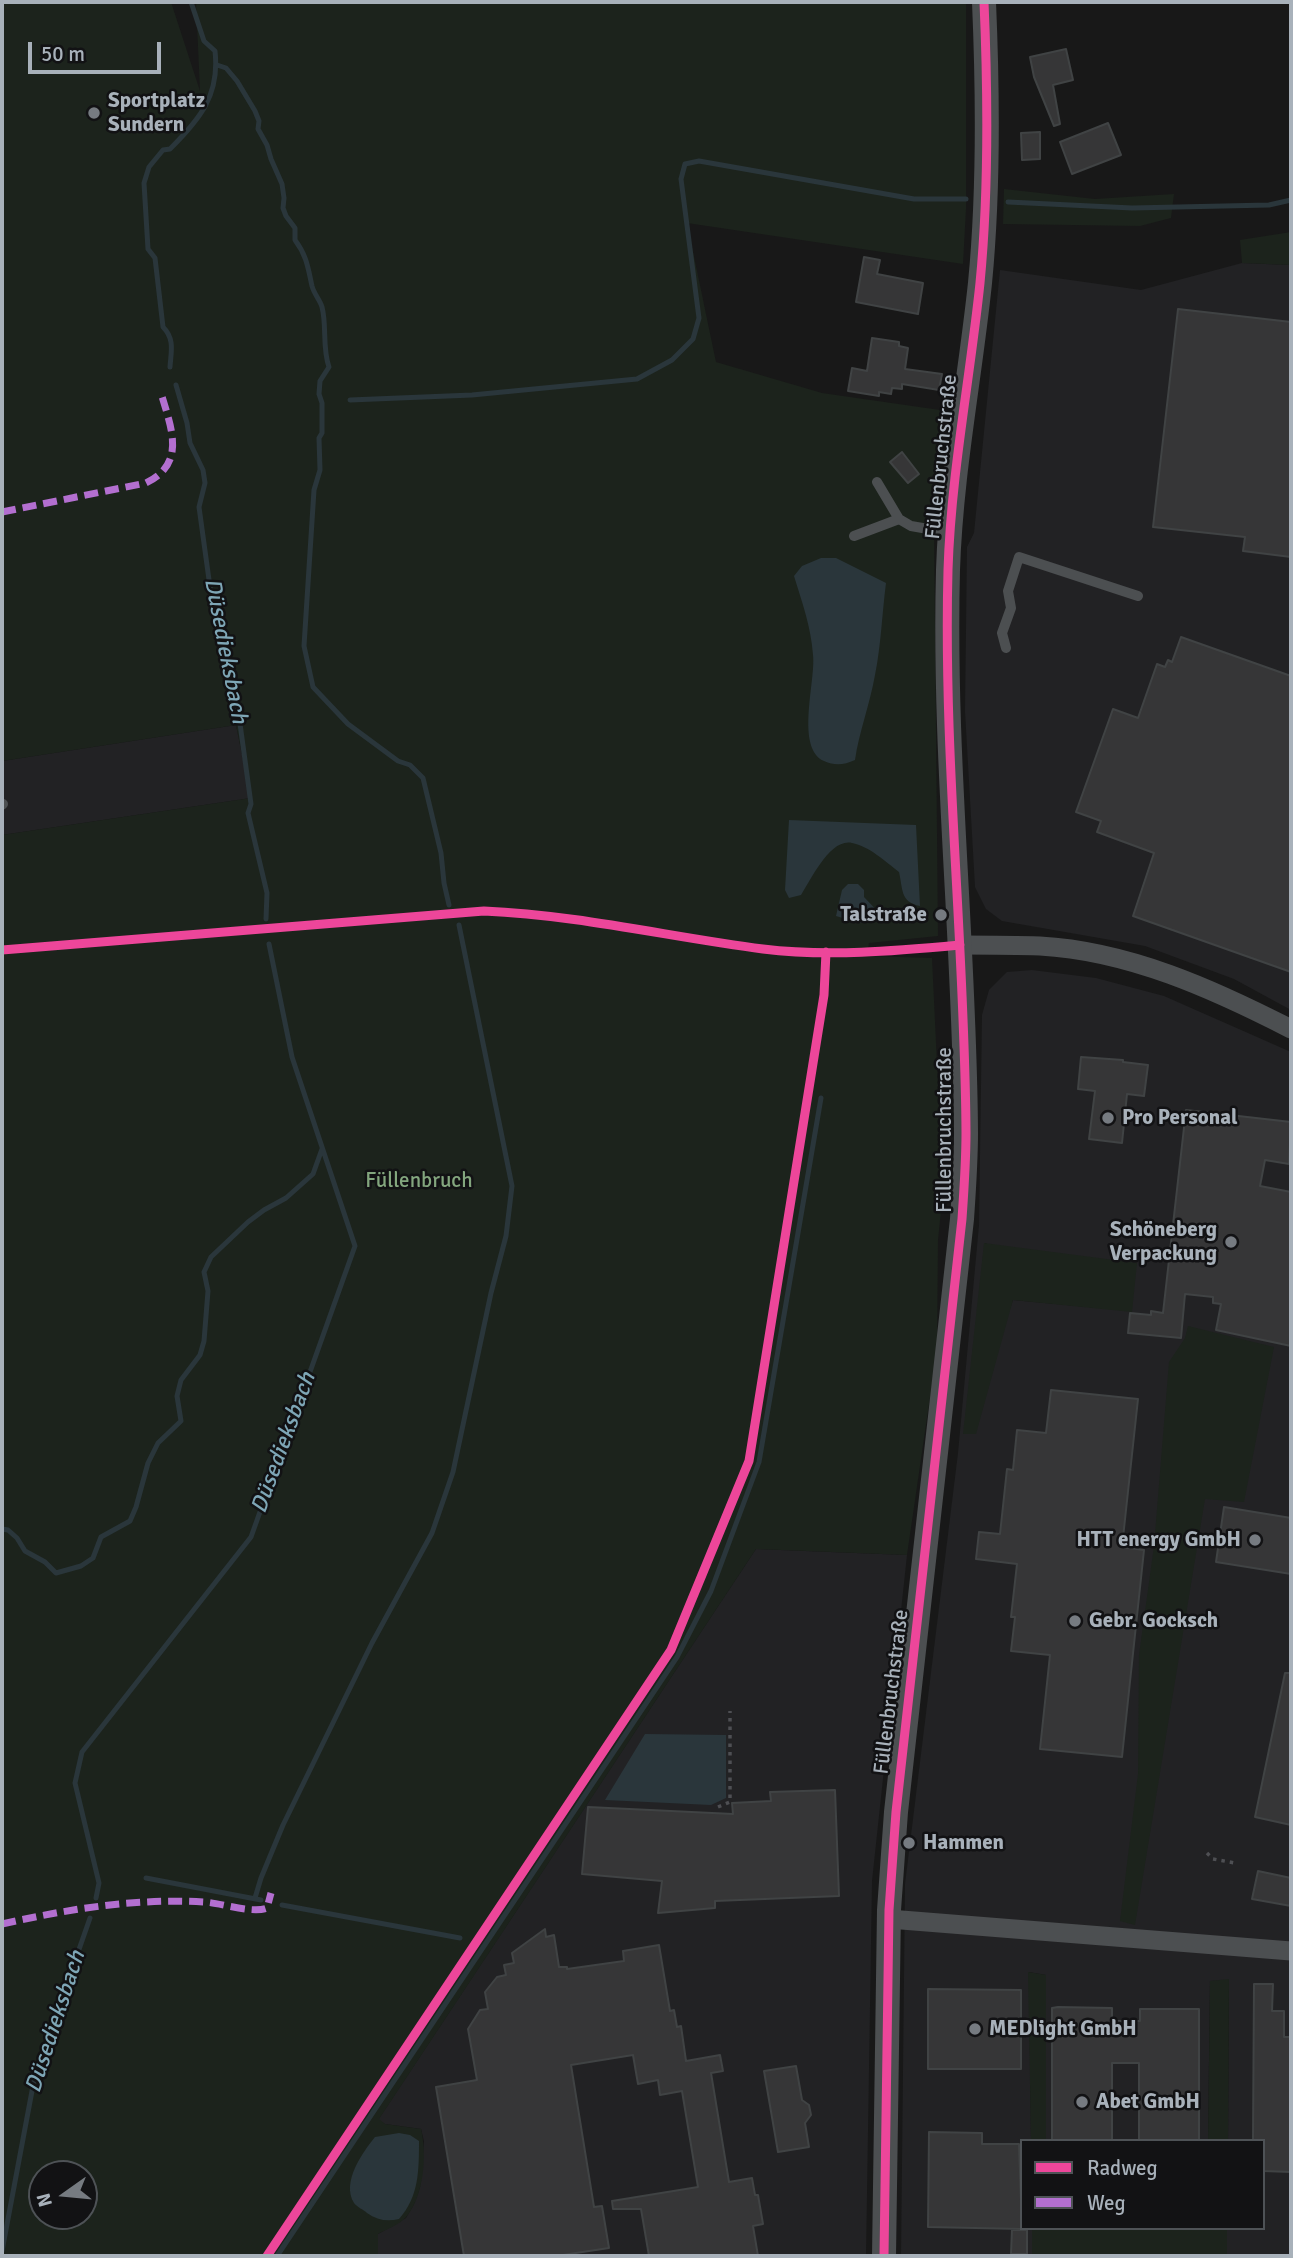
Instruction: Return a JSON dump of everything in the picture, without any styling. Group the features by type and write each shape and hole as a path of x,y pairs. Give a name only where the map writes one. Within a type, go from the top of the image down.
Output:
{"street":[{"name":"Füllenbruchstraße","path":"884,2256 889,1919 896,1812 962,1219 966,1134 960,945 948,732 948,568 955,477 980,283 985,217 984,2"},
{"path":"960,945 1042,946 1119,959 1163,971 1202,986 1291,1029"},
{"path":"889,1919 1291,1951"}],"lane":[{"path":"877,482 899,519 911,526 951,533"},
{"path":"854,536 899,519"},
{"path":"1006,648 1002,633 1011,608 1008,591 1019,557 1138,596"}],"path":[{"path":"718,1807 730,1802 730,1711"},
{"path":"1207,1853 1213,1860 1235,1863"}],"shaded area":[{"path":"1242,263 1291,265 1291,1010 1234,979 1145,946 1002,921 986,909 975,887 965,711 967,547 974,533 1000,270 1141,290"},
{"path":"821,558 836,558 886,583 877,664 855,760 840,764 824,761 815,754 810,743 813,655 808,625 794,576 802,566"},
{"path":"236,725 251,798 2,835 2,761"},
{"path":"789,820 916,825 920,906 906,898 899,872 871,851 852,843 844,843 829,853 801,895 789,898 785,890"},
{"path":"848,884 858,884 864,890 864,897 884,918 859,923 836,916 842,890"},
{"path":"1032,970 1096,978 1164,996 1291,1052 1291,2256 1227,2256 1227,2230 1265,2230 1265,2139 1228,2139 1229,1980 1210,1981 1208,2139 1046,2139 1046,1975 1029,1972 1031,2139 1020,2139 1020,2230 1032,2230 1032,2256 901,2256 905,1884 958,1453 979,1225 982,1015 989,990 1007,972","holes":["985,1243 1132,1311 1013,1300 964,1434"]},
{"path":"756,1549 907,1555 872,1881 866,2256 378,2256 378,2234 406,2218 414,2204 420,2187 424,2141 421,2129 385,2124 378,2120"},
{"path":"645,1734 726,1735 726,1798 711,1805 605,1800"},
{"path":"399,2133 410,2135 419,2141 416,2183 411,2202 399,2219 382,2220 354,2203 350,2186 355,2168 375,2137"}],"green space":[{"name":"Füllenbruch","path":"2,2 171,2 200,91 196,2 966,2 966,209 963,264 687,223 716,362 822,393 947,411 934,526 938,936 869,943 867,956 932,958 943,1191 938,1240 937,1349 907,1555 756,1549 379,2119 385,2124 421,2129 424,2162 413,2207 401,2221 378,2234 378,2256 2,2256 2,835 251,798 236,725 2,761"},
{"path":"1004,189 1095,199 1174,194 1171,218 1140,226 1003,224"},
{"path":"1291,232 1291,265 1242,263 1240,240"},
{"path":"984,1243 1137,1263 1132,1312 1013,1300 976,1434 963,1434"},
{"path":"1188,1326 1274,1347 1244,1502 1205,1499 1135,1925 1120,1921 1138,1774 1139,1655 1154,1546 1169,1362 1185,1338"},
{"path":"1028,1972 1046,1975 1046,2139 1031,2139"},
{"path":"1229,1979 1228,2139 1208,2139 1210,1981"},
{"path":"1032,2230 1227,2230 1227,2256 1032,2256"}],"building":[{"path":"1066,49 1073,80 1053,85 1060,124 1054,126 1034,77 1030,57"},
{"path":"1108,123 1121,155 1072,174 1060,142"},
{"path":"1040,132 1040,159 1022,160 1021,133"},
{"path":"864,257 880,260 877,274 923,283 918,314 856,302"},
{"path":"1178,309 1291,322 1291,557 1243,551 1245,537 1153,527"},
{"path":"872,338 899,342 899,346 908,348 905,369 942,374 939,390 902,384 902,389 892,388 891,394 879,392 879,396 848,391 852,368 867,371"},
{"path":"902,452 919,474 908,483 890,462"},
{"path":"1181,637 1291,676 1291,972 1133,916 1154,853 1097,832 1101,821 1076,812 1113,709 1138,718 1157,664 1165,667 1168,660 1172,662"},
{"name":"Pro Personal","path":"1081,1057 1148,1065 1144,1096 1127,1094 1122,1143 1089,1139 1095,1091 1078,1089"},
{"name":"Schöneberg Verpackung","path":"1186,1110 1291,1122 1289,1164 1265,1160 1260,1186 1291,1192 1291,1346 1216,1330 1221,1304 1213,1303 1213,1297 1185,1294 1181,1338 1128,1333 1130,1313 1163,1313"},
{"path":"1051,1390 1138,1399 1122,1547 1144,1550 1122,1757 1040,1749 1050,1655 1011,1651 1015,1617 1011,1617 1017,1564 976,1559 979,1532 1000,1534 1007,1469 1013,1470 1017,1430 1046,1433"},
{"name":"HTT energy GmbH","path":"1224,1507 1291,1518 1291,1574 1216,1562"},
{"path":"1285,1673 1291,1673 1291,1825 1255,1817"},
{"path":"835,1790 839,1896 715,1901 715,1908 658,1913 662,1881 582,1874 588,1807 733,1814 732,1803 771,1801 770,1792"},
{"path":"1258,1871 1291,1878 1291,1906 1252,1899"},
{"path":"545,1929 546,1937 554,1935 559,1967 567,1969 624,1961 623,1951 659,1945 670,2011 674,2010 677,2027 681,2026 686,2061 720,2055 723,2071 711,2073 729,2182 752,2178 763,2224 753,2226 758,2256 649,2256 641,2209 613,2209 612,2201 698,2187 682,2091 660,2095 658,2080 638,2084 633,2055 571,2065 594,2207 602,2206 609,2248 556,2256 464,2256 436,2087 477,2080 468,2029 480,2010 488,2009 485,1992 497,1977 506,1975 504,1965 514,1963 512,1953"},
{"path":"1254,1984 1273,1984 1272,2011 1284,2011 1284,2037 1291,2037 1291,2172 1265,2171 1265,2139 1253,2139"},
{"name":"MEDlight GmbH","path":"928,1989 1021,1990 1021,2069 928,2069"},
{"name":"Abet GmbH","path":"1052,2008 1112,2008 1112,2021 1140,2021 1140,2009 1199,2009 1199,2139 1139,2139 1139,2063 1112,2063 1112,2139 1052,2139"},
{"path":"796,2066 802,2100 809,2105 811,2115 805,2123 809,2147 778,2152 764,2071"},
{"path":"929,2132 982,2133 982,2144 1019,2144 1020,2229 928,2227"},
{"path":"1012,2230 1027,2230 1027,2254 1011,2254"}],"waterway":[{"name":"Düsedieksbach","path":"170,367 171,341 163,327 155,258 148,249 144,183 149,167 163,150 170,149 190,127 211,93 216,67 215,51 204,41 191,2"},
{"path":"217,65 226,68 237,81 255,111 259,121 258,129 282,184 283,208 295,228 295,240 305,257 323,314 329,367 320,381 320,470 314,490 304,646 313,687 348,724 398,761 410,765 423,778 441,853 449,905"},
{"path":"350,400 472,395 637,379 672,360 693,339 699,318 681,179 685,164 699,161 914,199 966,199"},
{"path":"1008,202 1132,208 1269,205 1291,200"},
{"name":"Düsedieksbach","path":"176,385 190,443 203,470 205,483 199,507 210,587 221,624 223,661 238,709 251,804 248,813 267,893 266,919"},
{"path":"255,1898 283,1825 372,1643 432,1533 453,1472 491,1293 506,1236 512,1186 459,925"},
{"name":"Düsedieksbach","path":"96,1898 99,1883 75,1783 82,1752 251,1537 355,1246 292,1057 269,944"},
{"path":"277,2256 677,1657 711,1591 759,1462 821,1098"},
{"path":"2,1529 8,1530 25,1551 45,1562 56,1573 81,1566 93,1558 101,1537 130,1521 148,1463 158,1443 181,1421 177,1396 181,1380 200,1355 204,1341 208,1291 204,1272 211,1257 248,1222 286,1198 313,1174 322,1149"},
{"path":"146,1878 261,1900"},
{"path":"282,1905 460,1938"},
{"name":"Düsedieksbach","path":"2,2251 35,2075 90,1918"}],"marked path":[{"path":"2,512 146,483 159,475 167,465 173,444 161,393"},
{"path":"2,1924 77,1909 127,1903 204,1902 261,1910 267,1908 271,1893"}],"cycle path":[{"path":"884,2256 889,1910 896,1812 962,1219 965,1165 965,1063 951,781 948,570 953,498 983,248 987,143 984,2"},
{"path":"2,950 484,911 554,917 763,949 812,953 960,945"},
{"path":"267,2256 671,1650 749,1461 824,995 826,952"}],"place":[{"name":"Sportplatz Sundern","path":"94,113"},
{"name":"Talstraße","path":"941,915"},
{"name":"Pro Personal","path":"1108,1118"},
{"name":"Schöneberg Verpackung","path":"1231,1242"},
{"name":"HTT energy GmbH","path":"1255,1540"},
{"name":"Gebr. Gocksch","path":"1075,1621"},
{"name":"Hammen","path":"909,1843"},
{"name":"MEDlight GmbH","path":"975,2029"},
{"name":"Abet GmbH","path":"1082,2102"}]}
